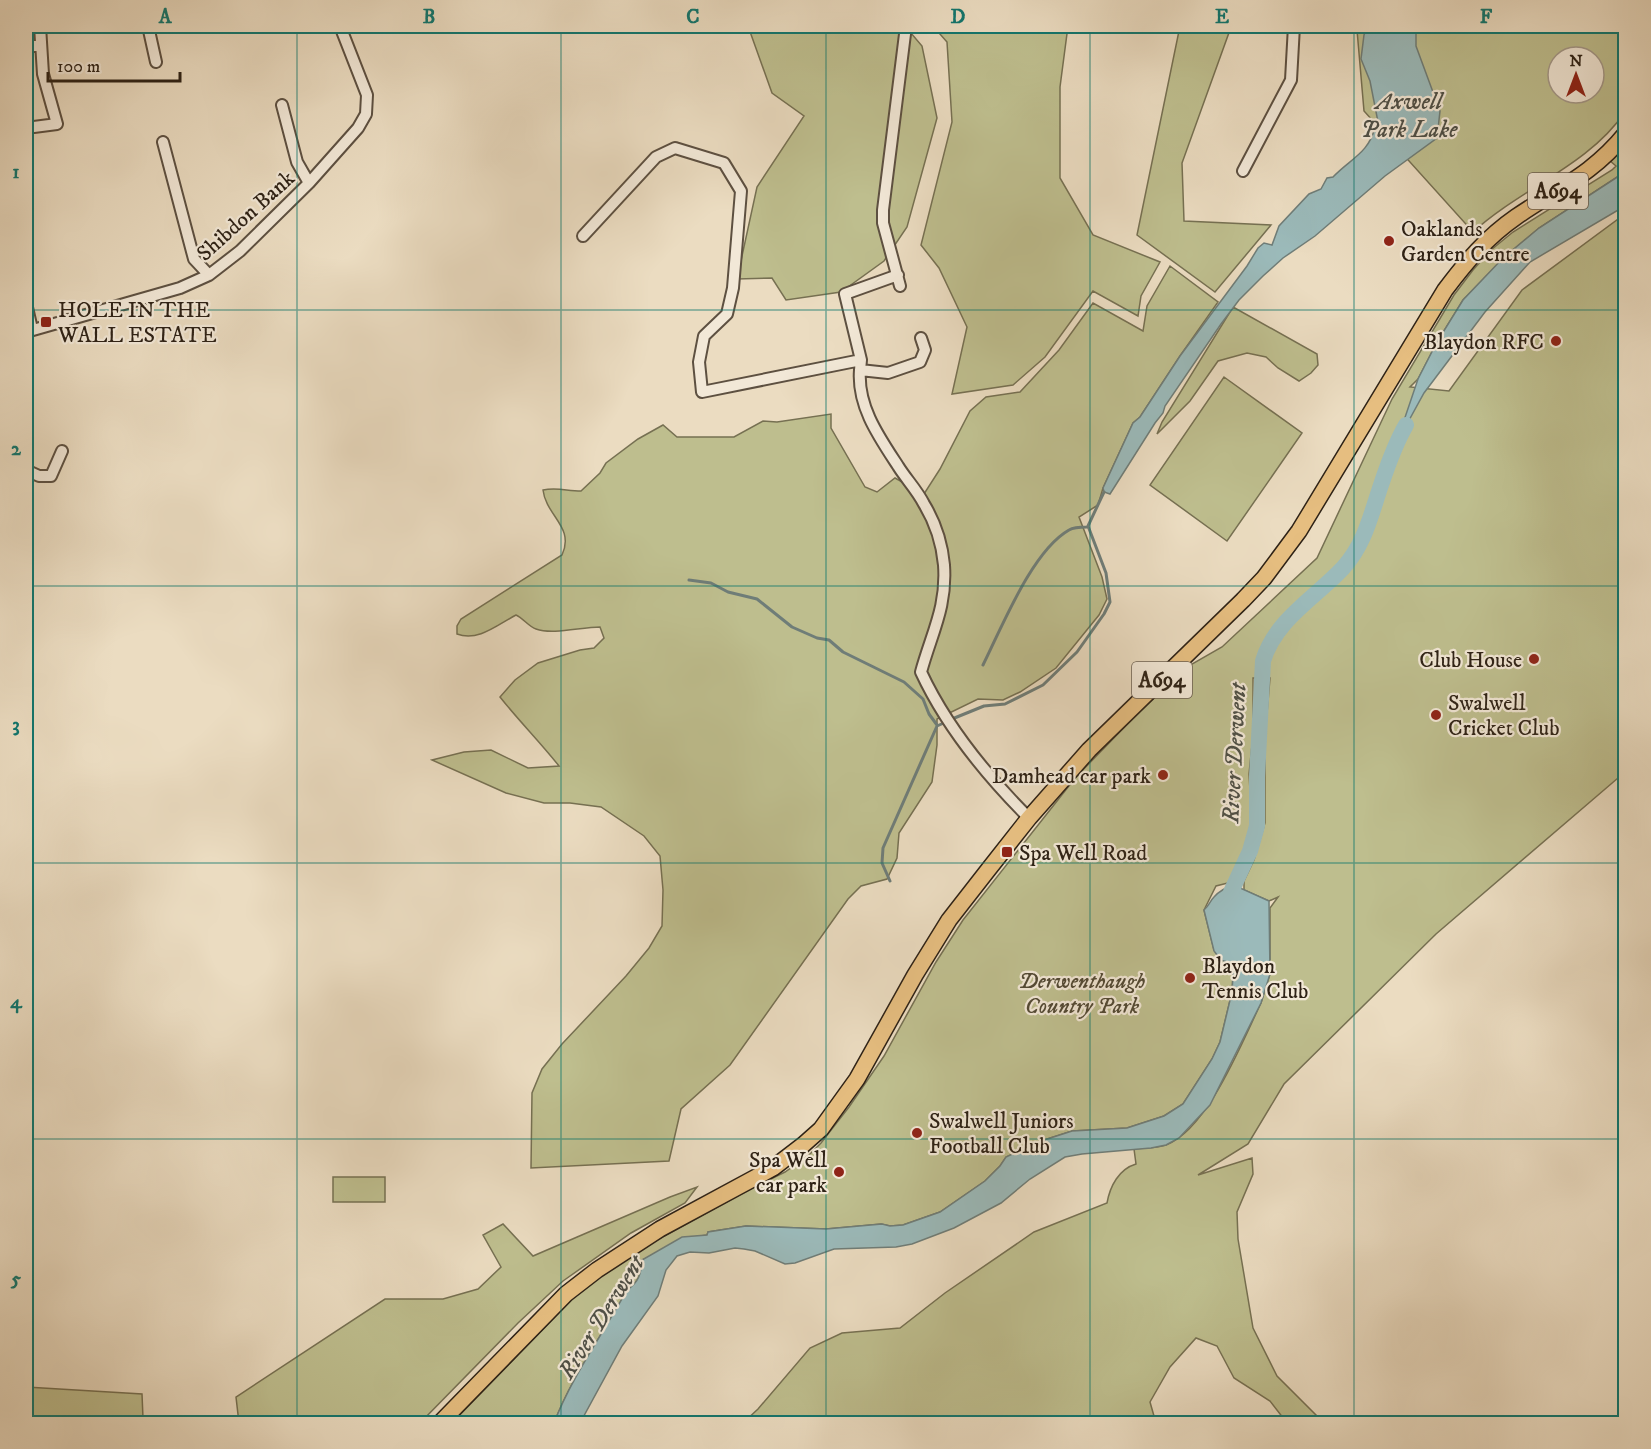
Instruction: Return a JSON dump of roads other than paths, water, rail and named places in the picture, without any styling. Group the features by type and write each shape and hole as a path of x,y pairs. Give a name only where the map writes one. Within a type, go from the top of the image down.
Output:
{"main road":[{"name":"A694","path":"439,1424 566,1294 597,1270 660,1229 772,1168 821,1129 857,1079 915,975 949,920 1029,818 1089,750 1264,578 1299,531 1445,290 1474,254 1516,217 1584,174 1604,157 1626,133"}],"street":[{"path":"26,128 57,124 43,74 40,26"},
{"path":"148,26 156,62"},
{"name":"Shibdon Bank","path":"29,330 180,288 209,275 240,251 309,183 358,128 366,114 367,95 340,26"},
{"path":"906,26 883,210 884,223 899,281 845,294 860,365 858,386 866,412 898,466 924,502 938,532 944,563 944,596 921,672 938,704 957,731 1005,794 1029,818"},
{"path":"1243,171 1291,80 1294,26"},
{"path":"26,46 41,46"},
{"path":"282,105 297,162 309,183"},
{"path":"163,142 194,259 209,275"},
{"path":"583,236 656,157 675,148 724,163 741,191 733,288 727,314 704,336 699,362 702,392 860,365 888,373 920,362 925,350 921,338"},
{"path":"26,303 29,330"},
{"path":"26,470 39,476 51,476 62,451"}],"water":[{"name":"Axwell Park Lake","path":"1368,26 1416,26 1416,46 1440,111 1437,138 1385,176 1315,236 1283,258 1239,300 1165,406 1163,413 1110,494 1104,492 1103,488 1133,423 1140,417 1180,356 1258,248 1264,243 1272,245 1279,226 1309,194 1321,189 1327,178 1333,177 1364,150 1375,127 1379,127 1370,81 1361,59 1364,35"},
{"path":"1625,172 1625,206 1530,262 1485,312 1424,393 1396,444 1418,379 1437,342 1463,300 1503,258 1539,228"},
{"path":"1237,883 1240,888 1269,901 1270,974 1261,1003 1210,1105 1179,1138 1166,1145 1151,1148 1065,1157 1030,1179 1001,1203 954,1228 912,1244 896,1247 834,1249 795,1263 785,1264 755,1251 735,1248 709,1253 690,1252 677,1256 666,1270 658,1296 622,1346 580,1423 554,1423 588,1355 627,1290 639,1277 642,1260 682,1237 707,1235 708,1232 746,1226 826,1229 882,1224 903,1225 940,1212 985,1181 1006,1157 1041,1141 1072,1131 1127,1128 1164,1116 1183,1104 1212,1059 1220,1042 1232,992 1233,975 1230,963 1221,960 1214,951 1204,910 1219,892"}],"waterway":[{"name":"River Derwent","path":"1232,903 1231,892 1250,851 1257,826 1263,661 1269,646 1286,621 1351,559 1367,528 1392,454 1406,425"},
{"path":"952,719 984,706 1005,704 1043,685 1077,652 1104,614 1110,602 1106,573 1088,526 1104,492"},
{"path":"983,665 1019,591 1043,555 1055,540 1069,530 1087,527"},
{"path":"689,580 711,583 728,592 757,599 792,627 817,638 829,640 843,652 904,682 923,699 929,714 937,725"},
{"path":"890,881 882,863 883,848 937,726 946,722"}],"place":[{"name":"Oaklands Garden Centre","path":"1389,241"},
{"name":"HOLE IN THE WALL ESTATE","path":"46,322"},
{"name":"Blaydon RFC","path":"1556,341"},
{"name":"Club House","path":"1534,659"},
{"name":"Swalwell Cricket Club","path":"1436,715"},
{"name":"Damhead car park","path":"1163,775"},
{"name":"Spa Well Road","path":"1007,852"},
{"name":"Blaydon Tennis Club","path":"1190,978"},
{"name":"Swalwell Juniors Football Club","path":"917,1133"},
{"name":"Spa Well car park","path":"839,1172"}],"park label":[{"name":"Derwenthaugh Country Park","path":"1082,992"}]}
